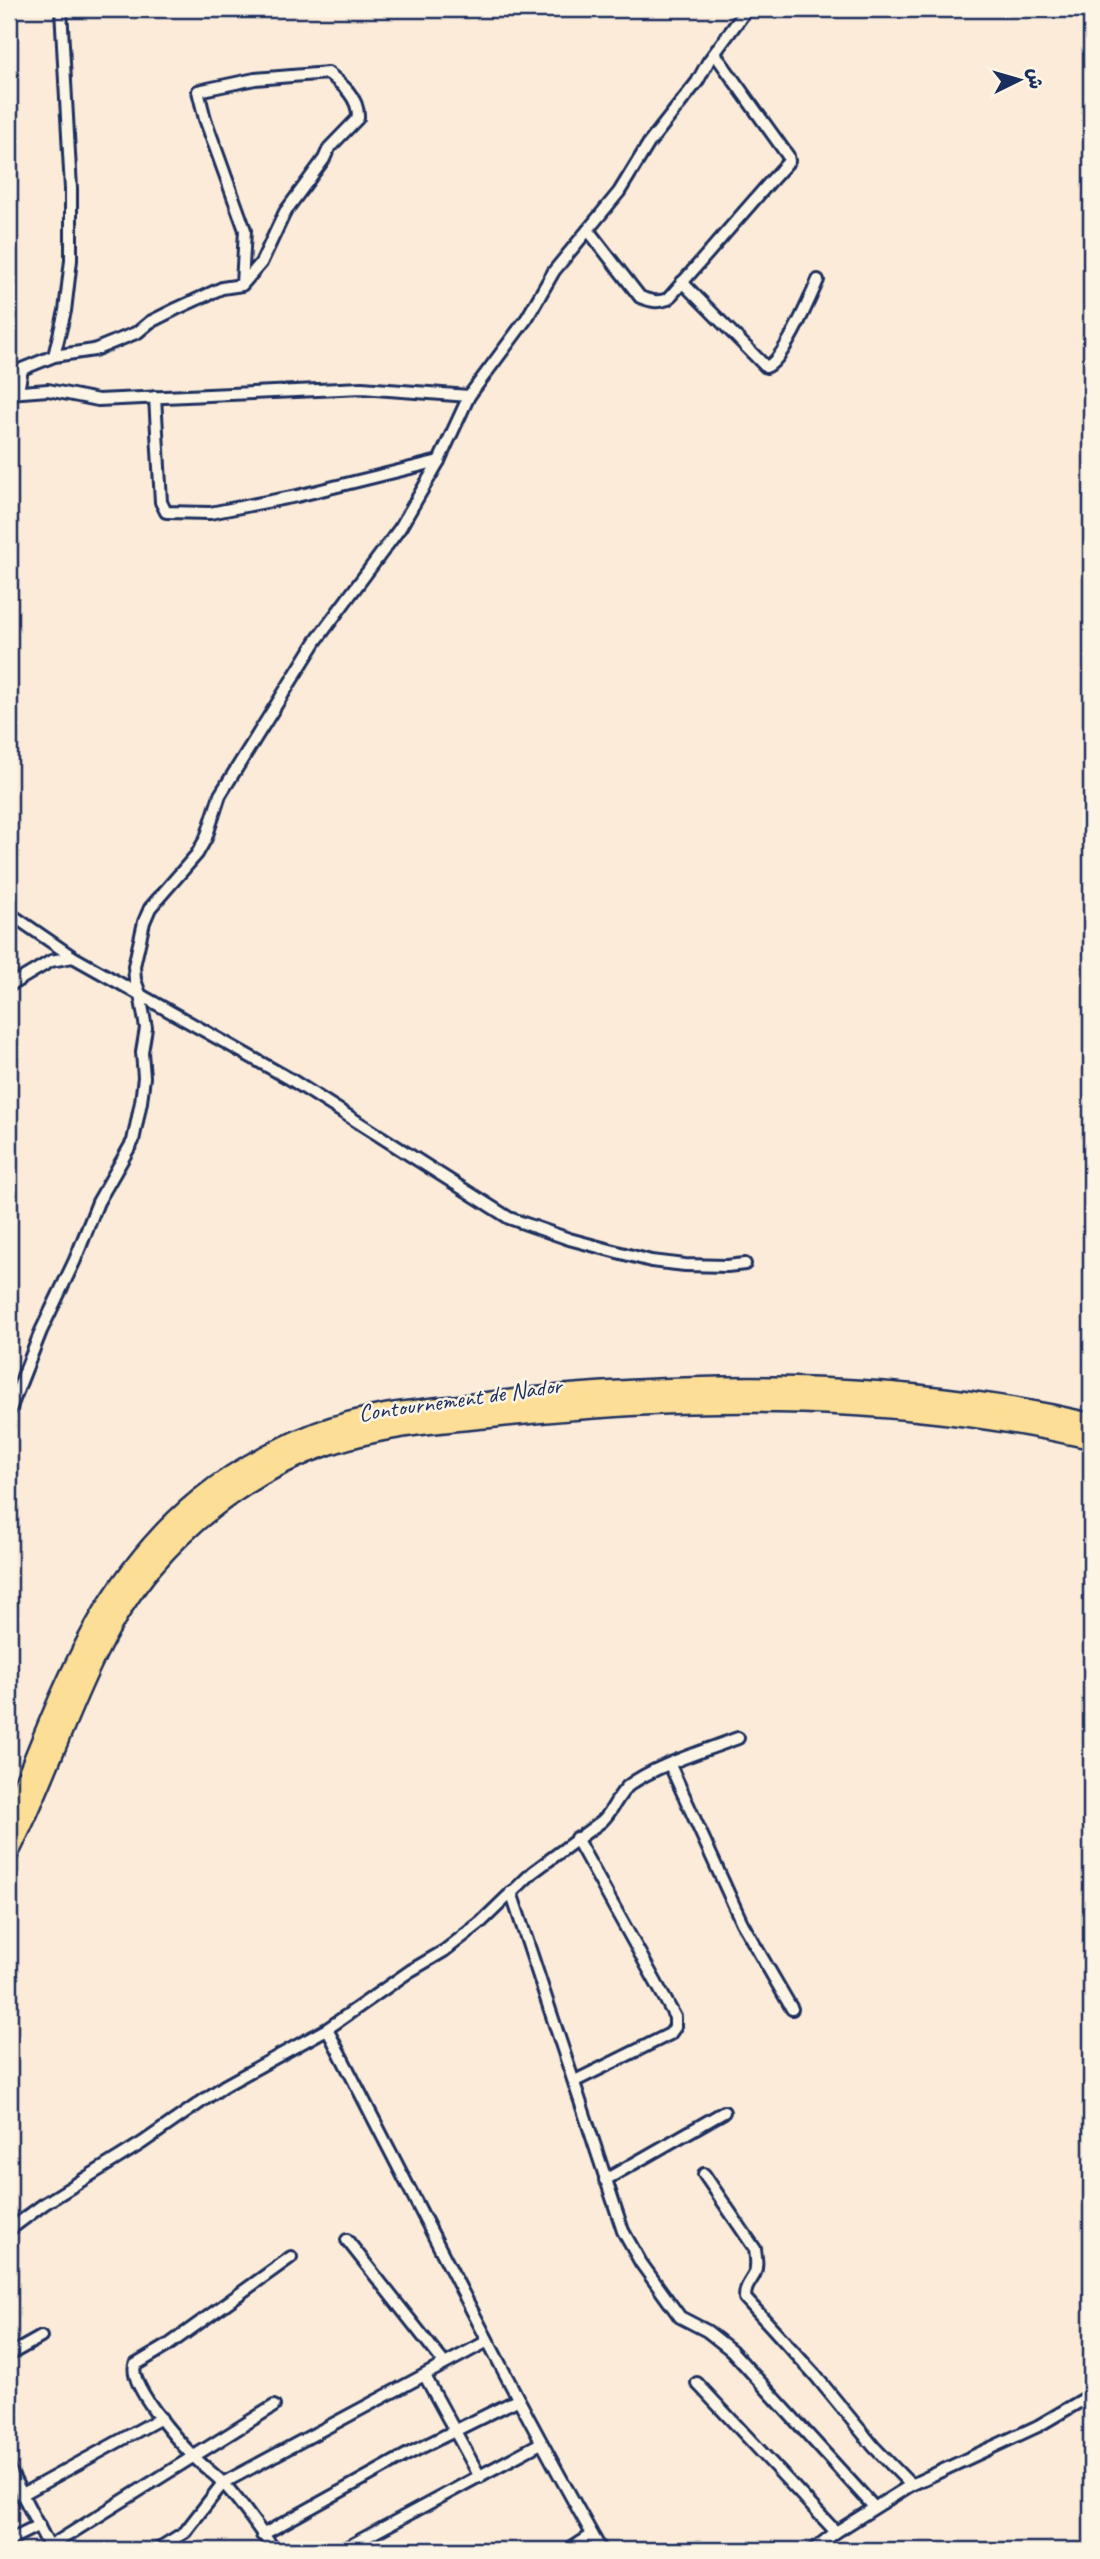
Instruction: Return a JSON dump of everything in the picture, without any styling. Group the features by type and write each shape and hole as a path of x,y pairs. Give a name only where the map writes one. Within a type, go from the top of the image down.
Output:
{"highway":[{"name":"Contournement de Nador","path":"9,1819 72,1669 108,1601 150,1546 199,1499 256,1460 319,1431 385,1413 592,1391 705,1385 825,1387 944,1397 1091,1423"},
{"name":"Contournement de Nador","path":"9,1853 105,1639 153,1566 200,1518 237,1490 266,1473 328,1445 386,1431 595,1407 760,1402 824,1403 942,1413 1091,1439"}],"street":[{"path":"54,356 65,311 71,260 71,189 61,9"},
{"path":"9,1412 41,1331 75,1260 98,1202 133,1141 142,1089 142,1052 146,1028 134,967 144,922 150,908 197,854 206,838 220,795 316,641 400,528 439,461 469,396 527,318 555,271 619,192 649,143 697,82 708,62 747,9"},
{"path":"588,230 640,297 657,302 668,299 789,161 775,136 715,54"},
{"path":"242,285 245,230 205,119 198,91 255,79 328,73 344,85 359,106 358,118 329,148 324,159 285,212 261,263 242,285 222,288 150,322 138,332 94,350 54,356 22,369 13,392 48,390 98,400 362,388 469,396"},
{"path":"682,282 766,367 774,363 818,280"},
{"path":"155,397 161,502 166,512 210,513 235,509 439,461"},
{"path":"9,914 73,957 331,1104 509,1217 569,1239 651,1261 685,1265 745,1264"},
{"path":"9,986 51,961 73,957"},
{"path":"9,2230 44,2204 142,2143 224,2086 327,2029 444,1951 533,1872 609,1815 630,1784 738,1738"},
{"path":"670,1765 742,1923 792,2010"},
{"path":"575,2081 670,2034 675,2027 675,2017 576,1838"},
{"path":"512,1892 623,2231 641,2263 680,2317 731,2350 874,2507"},
{"path":"327,2029 486,2342 601,2550"},
{"path":"606,2179 724,2112"},
{"path":"704,2174 755,2249 757,2261 754,2274 745,2287 745,2298 815,2375 874,2447 911,2485"},
{"path":"347,2240 444,2363"},
{"path":"275,2550 223,2483 195,2458 161,2418 136,2380 133,2370 135,2365 167,2346 291,2257"},
{"path":"9,2355 41,2337"},
{"path":"156,2550 185,2532 223,2483 486,2342"},
{"path":"425,2376 480,2477"},
{"path":"697,2382 836,2532"},
{"path":"813,2550 836,2532 911,2485 1038,2426 1091,2395"},
{"path":"262,2535 408,2454 517,2400"},
{"path":"9,2469 50,2549 274,2406"},
{"path":"21,2495 161,2418"},
{"path":"342,2550 541,2443"},
{"path":"9,2540 39,2525"},
{"path":"569,2550 592,2535"}]}
